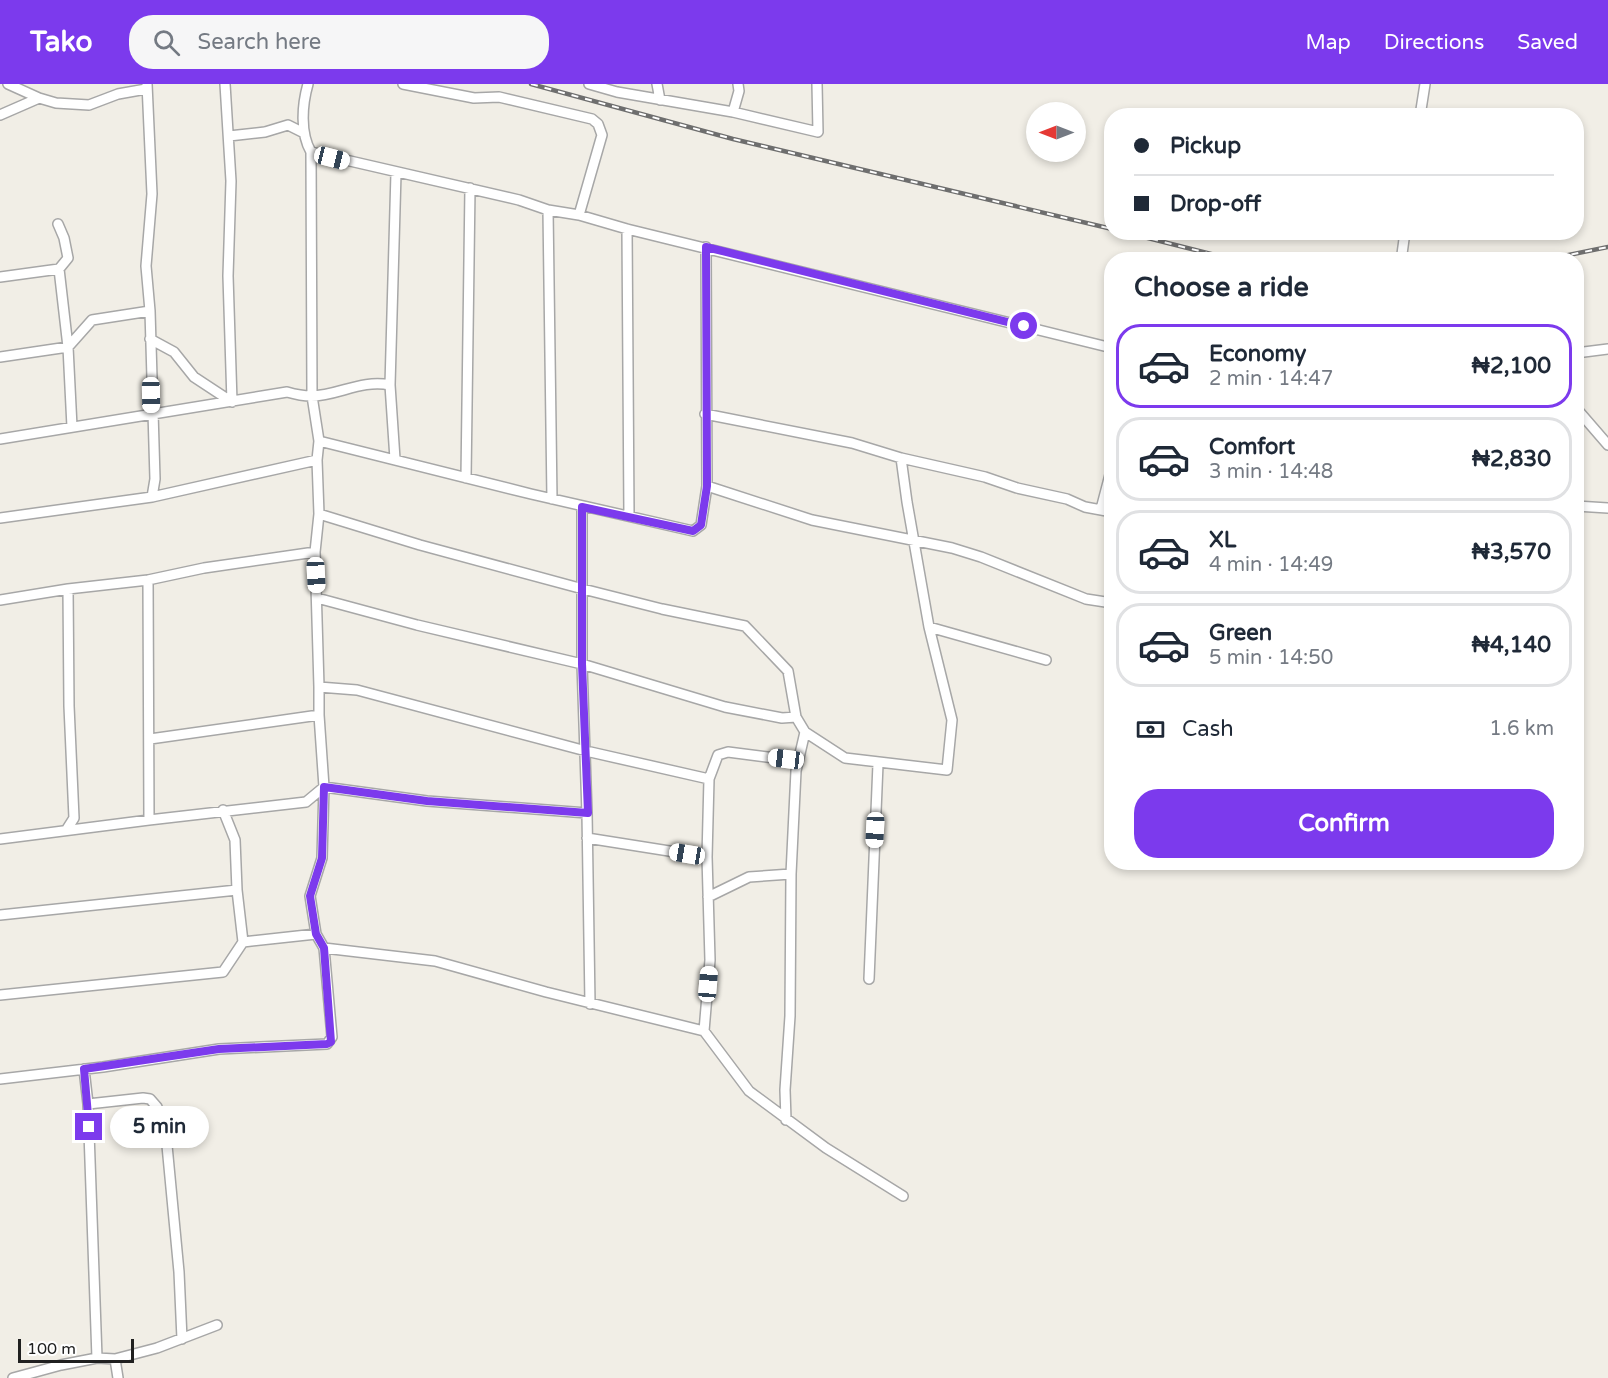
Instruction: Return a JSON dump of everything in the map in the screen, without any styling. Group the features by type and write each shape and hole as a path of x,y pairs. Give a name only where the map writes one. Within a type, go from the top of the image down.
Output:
{"street":[{"path":"8,84 56,103 89,105 146,86 152,194 146,266 150,310 151,414 155,479 152,497"},
{"path":"225,84 231,181 228,276 232,402"},
{"path":"0,1079 219,1049 331,1042 324,948 316,934 310,896 322,858 324,787 319,715 315,552 319,514 317,460 319,441 312,396 311,152 304,133 304,97 308,84"},
{"path":"403,84 474,98 499,97 592,118 598,124 602,135 579,214"},
{"path":"589,84 617,92 733,112 818,132 817,84"},
{"path":"657,84 660,100"},
{"path":"733,112 739,91 738,84"},
{"path":"1421,108 1425,84"},
{"path":"0,115 39,98"},
{"path":"229,136 266,132 288,125 304,133"},
{"path":"311,152 470,188 548,210 579,214 627,229 1104,346"},
{"path":"394,459 390,385 396,173"},
{"path":"466,478 470,188"},
{"path":"548,210 552,499"},
{"path":"0,277 59,269 68,258 64,238 57,224"},
{"path":"627,229 629,516"},
{"path":"319,441 582,507 693,531 698,530 701,525 707,486 706,247"},
{"path":"59,269 68,347 72,427"},
{"path":"0,357 68,347 93,320 150,310"},
{"path":"150,339 174,352 194,377 232,402"},
{"path":"1584,353 1608,349"},
{"path":"0,439 287,393 312,396 355,386 381,383 390,385"},
{"path":"705,414 852,443 902,458 985,477 1017,488 1067,498 1085,507 1104,510"},
{"path":"1584,417 1608,445"},
{"path":"319,514 420,545 583,589 662,609 745,626 788,671 796,717 805,732 845,759 947,770 952,720 929,627 907,502 902,458"},
{"path":"0,518 152,497 317,460"},
{"path":"707,486 812,520 981,557 1086,599 1104,602"},
{"path":"1101,509 1104,498"},
{"path":"582,507 582,664 588,813 590,1004"},
{"path":"1584,507 1608,508"},
{"path":"0,600 148,580 204,568 315,552"},
{"path":"148,580 149,820"},
{"path":"67,829 74,818 69,706 68,589"},
{"path":"317,598 417,625 582,664 725,707 782,718 796,717"},
{"path":"929,627 1046,660"},
{"path":"319,687 357,690 586,751 709,779"},
{"path":"150,739 319,715"},
{"path":"786,1120 785,1090 790,1016 791,874 796,771 805,732"},
{"path":"704,1030 710,960 707,857 709,779 718,755 728,752 798,761"},
{"path":"869,979 878,764"},
{"path":"0,839 223,810 306,802 324,787 427,801 588,813"},
{"path":"0,995 223,972 243,942 237,890 235,840 223,810"},
{"path":"587,838 707,857"},
{"path":"708,897 748,877 791,874"},
{"path":"0,915 237,890"},
{"path":"243,942 316,934"},
{"path":"324,948 435,960 590,1004 704,1030 749,1091 825,1148 903,1196"},
{"path":"84,1069 88,1104 98,1358"},
{"path":"88,1104 143,1098 150,1099 157,1107 166,1135 179,1272 182,1339"},
{"path":"13,1378 98,1358 115,1359 157,1348 217,1325"},
{"path":"115,1359 118,1378"}],"railway":[{"path":"531,84 733,139 1104,227"},
{"path":"1156,240 1203,252"},
{"path":"1583,252 1608,247"}],"route":[{"path":"89,1127 84,1069 219,1049 331,1042 324,948 316,934 310,896 322,858 324,787 427,801 588,813 582,664 582,507 693,531 698,530 701,525 707,486 706,247 1024,326"}]}
